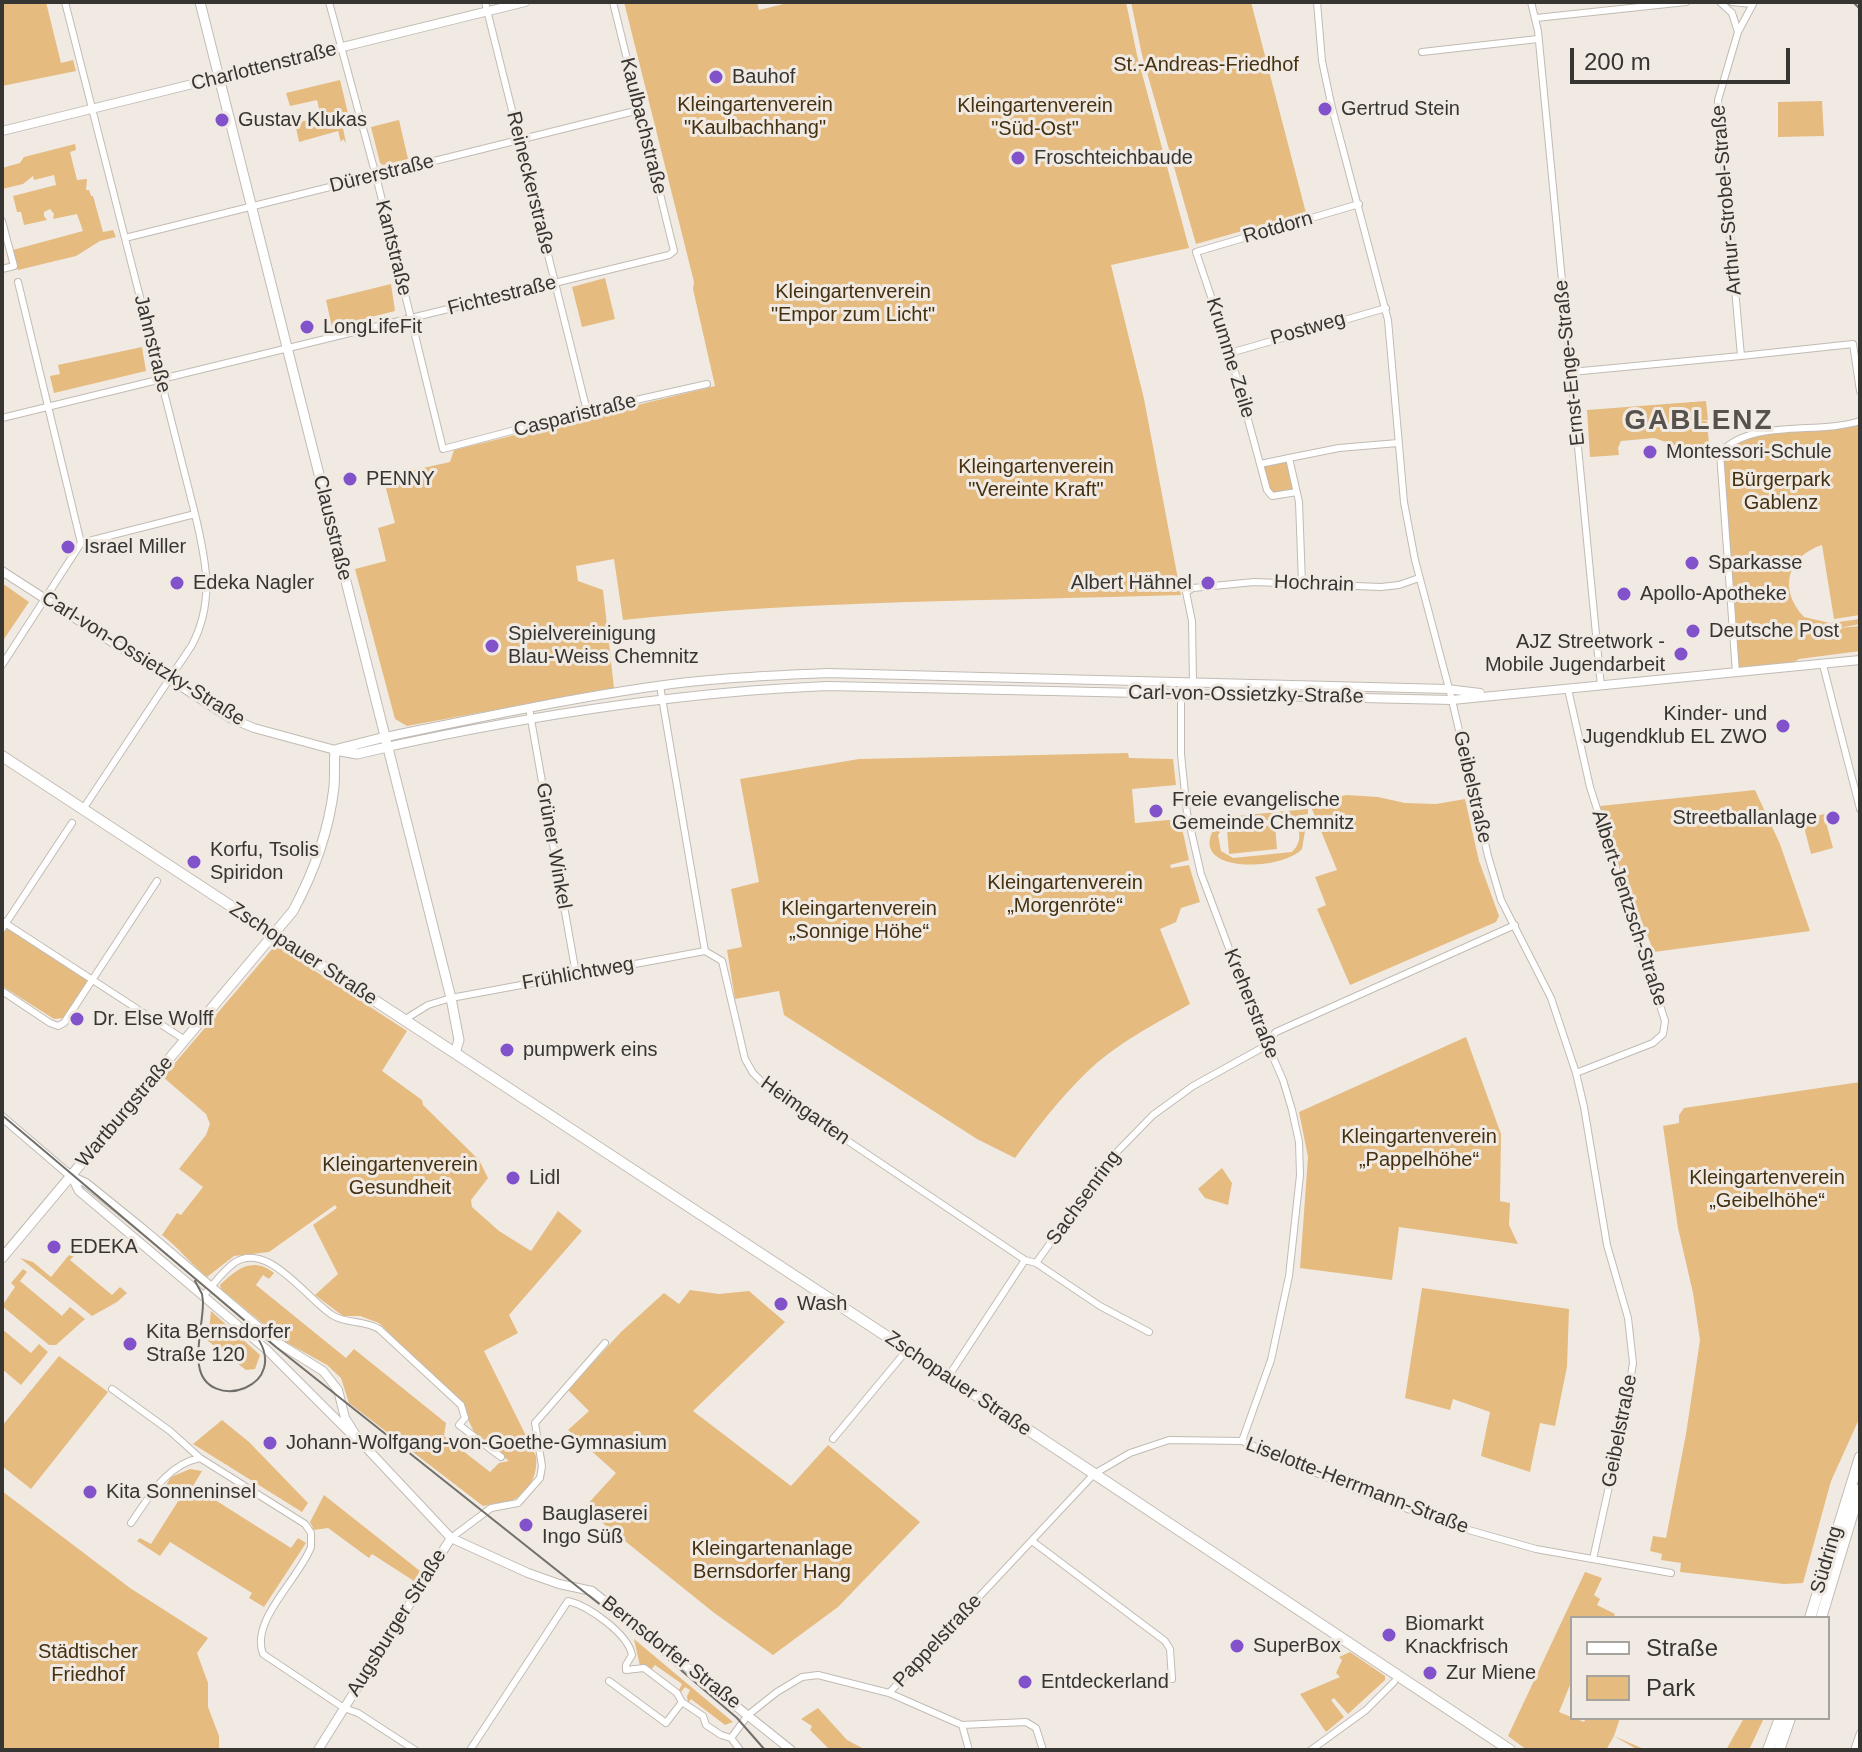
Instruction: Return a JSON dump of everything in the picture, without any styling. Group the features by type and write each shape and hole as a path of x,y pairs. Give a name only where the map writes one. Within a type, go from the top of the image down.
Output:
{"main road":[{"name":"Clausstraße","path":"200,2 451,998 458,1032 455,1053"},
{"name":"Carl-von-Ossietzky-Straße","path":"335,750 386,742"},
{"name":"Wartburgstraße","path":"2,1258 293,911 319,847 333,794 335,750"},
{"name":"Zschopauer Straße","path":"2,756 1510,1750"},
{"name":"Südring","path":"1811,1616 1860,1457"},
{"name":"Südring","path":"1822,1616 1860,1489"},
{"path":"1768,1750 1779,1720"},
{"path":"1781,1747 1789,1720"}],"street":[{"name":"Jahnstraße","path":"65,2 195,514 208,578 207,607 192,645 83,809"},
{"name":"Kantstraße","path":"329,2 376,176 443,449"},
{"name":"Charlottenstraße","path":"2,131 341,48 486,7 525,2"},
{"name":"Kaulbachstraße","path":"613,2 674,251"},
{"name":"Geibelstraße","path":"1317,2 1326,79 1386,308 1408,531 1419,578 1501,900 1551,998 1576,1073 1607,1245 1628,1318 1633,1363 1593,1559"},
{"name":"Ernst-Enge-Straße","path":"1531,2 1536,18 1601,686"},
{"path":"1536,18 1686,2"},
{"path":"1720,2 1732,13 1738,32"},
{"path":"1732,2 1753,3"},
{"name":"Arthur-Strobel-Straße","path":"1741,356 1718,100 1738,32 1753,3"},
{"name":"Reineckerstraße","path":"486,7 587,411"},
{"path":"1422,52 1538,39"},
{"name":"Dürerstraße","path":"125,238 639,110"},
{"name":"Rotdorn","path":"1196,252 1359,204"},
{"path":"2,221 14,266 2,269"},
{"name":"Fichtestraße","path":"2,418 669,255 674,251"},
{"name":"Krumme Zeile","path":"1196,252 1230,353 1267,490 1272,496 1297,492"},
{"path":"18,282 81,543"},
{"name":"Postweg","path":"1230,353 1386,308"},
{"path":"1571,372 1853,344 1860,391"},
{"name":"Casparistraße","path":"443,449 587,411 707,384"},
{"path":"1736,673 1720,453 1728,444 1750,434 1860,421"},
{"path":"1260,464 1339,448 1398,443"},
{"path":"1289,458 1297,492 1302,583"},
{"path":"2,665 81,543 195,514"},
{"name":"Carl-von-Ossietzky-Straße","path":"2,571 230,718 254,728 335,750"},
{"name":"Hochrain","path":"1193,682 1192,615 1186,592 1208,586 1251,582 1381,587 1419,578"},
{"name":"Carl-von-Ossietzky-Straße","path":"530,713 661,698 828,686 1452,700 1860,660"},
{"path":"1823,665 1860,809"},
{"name":"Carl-von-Ossietzky-Straße","path":"386,742 660,686 827,673 1447,689 1492,695"},
{"path":"773,676 774,688"},
{"path":"1000,678 1000,690"},
{"path":"1181,694 1193,682"},
{"path":"660,686 705,951"},
{"name":"Albert-Jentzsch-Straße","path":"1568,689 1590,789 1665,1021 1663,1034 1653,1043 1576,1073"},
{"name":"Kreherstraße","path":"1181,694 1181,754 1187,813 1201,874 1292,1110 1299,1142 1300,1175 1292,1257 1278,1333 1242,1441"},
{"name":"Grüner Winkel","path":"530,713 576,974"},
{"path":"72,823 3,925 94,978 185,1040"},
{"path":"2,991 58,1026 64,1023 157,881"},
{"name":"Sachsenring","path":"948,1377 1025,1260 1036,1263 1112,1157 1153,1115 1193,1086 1260,1049 1265,1040 1276,1032 1515,925"},
{"name":"Heimgarten","path":"705,951 722,961 740,1044 749,1068 757,1078 1025,1260"},
{"name":"Frühlichtweg","path":"451,998 705,951"},
{"path":"404,1020 428,1005 451,998"},
{"name":"Bernsdorfer Straße","path":"2,1117 275,1341 329,1376 338,1390 345,1418 359,1440 451,1538 540,1578 592,1591 791,1750"},
{"name":"Bernsdorfer Straße","path":"71,1176 79,1191 271,1353 351,1436 359,1440"},
{"path":"204,1295 237,1261 249,1258 267,1260 337,1318 369,1323 379,1329 461,1405 465,1418 459,1425 501,1457"},
{"path":"1036,1263 1100,1306 1149,1332"},
{"path":"451,1538 491,1508 518,1503 540,1478 542,1466 535,1423 605,1343"},
{"path":"833,1439 907,1350"},
{"name":"Augsburger Straße","path":"112,1389 170,1431 200,1458 309,1528 311,1543 307,1557 265,1622 260,1647 267,1659 344,1708"},
{"name":"Liselotte-Herrmann-Straße","path":"1094,1474 1130,1453 1169,1440 1242,1441 1363,1493 1458,1527 1536,1549 1671,1573"},
{"path":"131,1523 169,1472 189,1460 200,1458"},
{"name":"Pappelstraße","path":"748,1715 790,1682 802,1677 818,1675 836,1678 889,1693 1094,1474"},
{"name":"Augsburger Straße","path":"318,1750 451,1538"},
{"path":"1032,1541 1165,1641 1170,1649 1172,1679"},
{"name":"Bernsdorfer Straße","path":"470,1750 568,1601 610,1625 630,1643 632,1655 626,1670 644,1668 682,1697 682,1702 666,1723 609,1681"},
{"path":"1311,1750 1366,1710 1394,1682"},
{"path":"889,1693 962,1725 1026,1722 1036,1728 1043,1750"},
{"name":"Bernsdorfer Straße","path":"682,1702 703,1716 706,1725 731,1738 740,1750"},
{"path":"344,1708 358,1713 415,1750"},
{"name":"Bernsdorfer Straße","path":"731,1738 748,1715"},
{"path":"962,1725 969,1750"},
{"path":"1857,1746 1860,1733"}],"green space":[{"path":"2,2 46,2 61,63 73,60 76,71 2,86"},
{"path":"624,2 757,2 759,10 792,2 1126,2 1137,55 1189,248 1111,265 1144,399 1181,595 762,608 623,620 614,559 576,566 578,581 603,590 614,688 407,726 395,719 355,569 386,561 378,528 395,523 383,477 450,462 454,450 715,386 694,282"},
{"name":"St.-Andreas-Friedhof","path":"1131,2 1251,2 1306,213 1196,244 1142,55"},
{"path":"340,80 351,126 343,128 346,143 343,139 341,142 338,131 299,142 295,123 321,117 317,100 290,106 286,93"},
{"path":"1822,101 1824,136 1778,137 1778,102"},
{"path":"399,120 408,159 383,165 371,127"},
{"path":"75,144 76,150 70,152 77,180 87,179 86,190 93,196 103,232 113,230 116,237 100,241 76,256 18,270 13,250 83,231 77,214 53,219 50,209 44,212 47,220 24,225 13,196 56,185 54,175 34,180 33,176 23,184 2,189 2,168 20,163 24,157"},
{"path":"605,278 615,319 582,327 572,287"},
{"path":"391,284 395,311 332,327 326,300"},
{"path":"142,347 146,371 54,393 50,376 60,374 58,365"},
{"path":"1706,401 1708,420 1695,421 1707,421 1709,444 1681,447 1654,438 1621,441 1619,455 1590,457 1587,410"},
{"name":"Bürgerpark Gablenz","path":"1860,421 1860,615 1834,619 1822,545 1810,550 1794,565 1789,585 1796,607 1804,617 1830,623 1860,619 1860,624 1839,628 1860,626 1860,651 1799,659 1794,662 1795,667 1736,673 1720,453 1738,438"},
{"path":"1288,461 1295,490 1271,493 1262,467"},
{"path":"2,583 29,602 2,642"},
{"path":"1128,753 1129,758 1173,759 1176,785 1132,789 1135,823 1180,819 1189,860 1170,865 1171,868 1189,865 1200,902 1181,908 1176,922 1160,929 1190,1004 1099,1062 1058,1103 1015,1158 977,1139 784,1015 779,991 735,999 727,950 742,947 731,889 759,882 740,779 859,759"},
{"path":"1755,790 1780,844 1810,931 1654,952 1618,862 1600,806"},
{"path":"1347,795 1405,803 1436,804 1465,799 1479,861 1499,916 1496,922 1350,985 1317,909 1326,905 1315,877 1337,870 1309,802"},
{"path":"1308,809 1308,814 1296,816 1305,831 1302,849 1291,857 1257,864 1223,860 1213,852 1210,840 1217,824 1205,825 1205,819","holes":["1286,818 1299,833 1298,843 1292,852 1233,858 1221,851 1218,835 1225,825"]},
{"path":"1838,811 1841,823 1827,826 1833,848 1811,854 1802,819"},
{"path":"1275,825 1277,849 1229,854 1227,830"},
{"path":"7,928 88,981 64,1018 54,1019 2,986 2,936"},
{"name":"Kleingartenverein Gesundheit","path":"273,948 280,948 407,1031 382,1071 422,1100 423,1105 479,1160 488,1178 471,1200 472,1207 499,1231 531,1251 558,1211 582,1231 509,1315 518,1333 484,1351 536,1456 536,1468 529,1486 521,1496 511,1501 483,1506 349,1403 341,1378 327,1365 284,1341 221,1289 220,1285 245,1267 259,1265 266,1268 274,1273 269,1279 263,1275 256,1285 346,1358 354,1349 446,1423 444,1436 490,1472 499,1463 509,1461 474,1432 461,1405 379,1323 360,1316 343,1316 315,1295 338,1274 313,1225 337,1208 335,1205 269,1252 234,1256 207,1277 162,1235 177,1213 181,1215 203,1187 179,1169 206,1135 210,1124 206,1114 163,1077"},
{"name":"Kleingartenverein „Pappelhöhe“","path":"1466,1037 1501,1134 1500,1201 1510,1203 1509,1225 1518,1244 1399,1227 1392,1280 1300,1268 1308,1157 1299,1112"},
{"name":"Kleingartenverein „Geibelhöhe“","path":"1860,1082 1860,1417 1831,1481 1803,1583 1784,1584 1680,1572 1681,1563 1661,1560 1662,1554 1650,1551 1653,1536 1666,1538 1700,1340 1678,1228 1663,1126 1679,1123 1679,1115 1684,1108"},
{"path":"1222,1168 1232,1183 1228,1205 1205,1198 1198,1189"},
{"path":"82,1239 86,1243 70,1260 112,1295 120,1287 127,1293 92,1316 20,1258 33,1262 51,1277"},
{"path":"23,1269 27,1272 20,1281 62,1316 70,1307 85,1319 56,1345 49,1345 2,1306 15,1287 11,1283"},
{"path":"1422,1288 1569,1309 1567,1367 1555,1426 1540,1423 1530,1472 1481,1456 1490,1412 1453,1399 1450,1410 1405,1398"},
{"name":"Kleingartenanlage Bernsdorfer Hang","path":"690,1290 719,1294 749,1291 785,1322 693,1411 791,1486 828,1445 920,1522 838,1607 773,1655 713,1612 584,1508 616,1473 568,1430 589,1411 568,1390 621,1332 664,1293 679,1304"},
{"path":"211,1311 260,1355 255,1369 246,1370 208,1341"},
{"path":"2,1329 31,1353 39,1344 48,1352 21,1385 2,1369"},
{"path":"59,1356 108,1392 31,1489 2,1466 2,1426"},
{"path":"222,1420 249,1442 308,1503 302,1512 193,1444"},
{"path":"190,1469 202,1471 193,1486 291,1548 298,1538 306,1543 264,1607 249,1598 252,1593 170,1542 160,1556 137,1541 140,1538 151,1544 182,1495 166,1485 171,1477"},
{"name":"Städtischer Friedhof","path":"2,1491 130,1588 208,1638 197,1653 208,1683 208,1707 219,1736 219,1750 2,1750"},
{"path":"324,1495 420,1571 414,1581 372,1554 369,1558 328,1528 314,1530 310,1522"},
{"path":"1585,1572 1602,1578 1594,1595 1600,1599 1597,1605 1615,1614 1570,1616 1570,1685 1559,1712 1570,1716 1570,1720 1584,1722 1619,1720 1606,1750 1527,1750 1508,1736"},
{"path":"634,1639 733,1722 725,1725 691,1699 688,1703 690,1690 685,1687 681,1692 682,1684 655,1665 651,1670 640,1666"},
{"path":"1350,1652 1385,1676 1385,1680 1348,1714 1334,1698 1331,1700 1344,1717 1326,1732 1300,1694 1340,1677 1336,1673 1342,1660 1339,1657"},
{"path":"818,1708 847,1740 866,1750 830,1750 810,1730 812,1726 801,1719"},
{"path":"1743,1720 1763,1720 1749,1750 1726,1750"},
{"path":"1614,1736 1646,1750 1638,1750"}],"tram line":[{"path":"1853,2 1860,9"},
{"path":"2,1115 276,1347 661,1653 737,1718 765,1750"},
{"path":"195,1281 203,1302 199,1365 205,1380 216,1389 231,1391 245,1388 257,1380 264,1368 264,1352 254,1333"}],"place":[{"name":"Bauhof","path":"716,77"},
{"name":"Gertrud Stein","path":"1325,109"},
{"name":"Gustav Klukas","path":"222,120"},
{"name":"Froschteichbaude","path":"1018,158"},
{"name":"LongLifeFit","path":"307,327"},
{"name":"Montessori-Schule","path":"1650,452"},
{"name":"PENNY","path":"350,479"},
{"name":"Israel Miller","path":"68,547"},
{"name":"Sparkasse","path":"1692,563"},
{"name":"Edeka Nagler","path":"177,583"},
{"name":"Albert Hähnel","path":"1208,583"},
{"name":"Apollo-Apotheke","path":"1624,594"},
{"name":"Deutsche Post","path":"1693,631"},
{"name":"Spielvereinigung Blau-Weiss Chemnitz","path":"492,646"},
{"name":"AJZ Streetwork - Mobile Jugendarbeit","path":"1681,654"},
{"name":"Kinder- und Jugendklub EL ZWO","path":"1783,726"},
{"name":"Freie evangelische Gemeinde Chemnitz","path":"1156,811"},
{"name":"Streetballanlage","path":"1833,818"},
{"name":"Korfu, Tsolis Spiridon","path":"194,862"},
{"name":"Dr. Else Wolff","path":"77,1019"},
{"name":"pumpwerk eins","path":"507,1050"},
{"name":"Lidl","path":"513,1178"},
{"name":"EDEKA","path":"54,1247"},
{"name":"Wash","path":"781,1304"},
{"name":"Kita Bernsdorfer Straße 120","path":"130,1344"},
{"name":"Johann-Wolfgang-von-Goethe-Gymnasium","path":"270,1443"},
{"name":"Kita Sonneninsel","path":"90,1492"},
{"name":"Bauglaserei Ingo Süß","path":"526,1525"},
{"name":"Biomarkt Knackfrisch","path":"1389,1635"},
{"name":"SuperBox","path":"1237,1646"},
{"name":"Zur Miene","path":"1430,1673"},
{"name":"Entdeckerland","path":"1025,1682"}],"district":[{"name":"GABLENZ","path":"1699,421"}],"park label":[{"name":"Kleingartenverein \"Kaulbachhang\"","path":"755,116"},
{"name":"Kleingartenverein \"Süd-Ost\"","path":"1035,118"},
{"name":"Kleingartenverein \"Empor zum Licht\"","path":"853,304"},
{"name":"Kleingartenverein \"Vereinte Kraft\"","path":"1036,478"},
{"name":"Kleingartenverein „Morgenröte“","path":"1065,894"},
{"name":"Kleingartenverein „Sonnige Höhe“","path":"859,920"}]}
